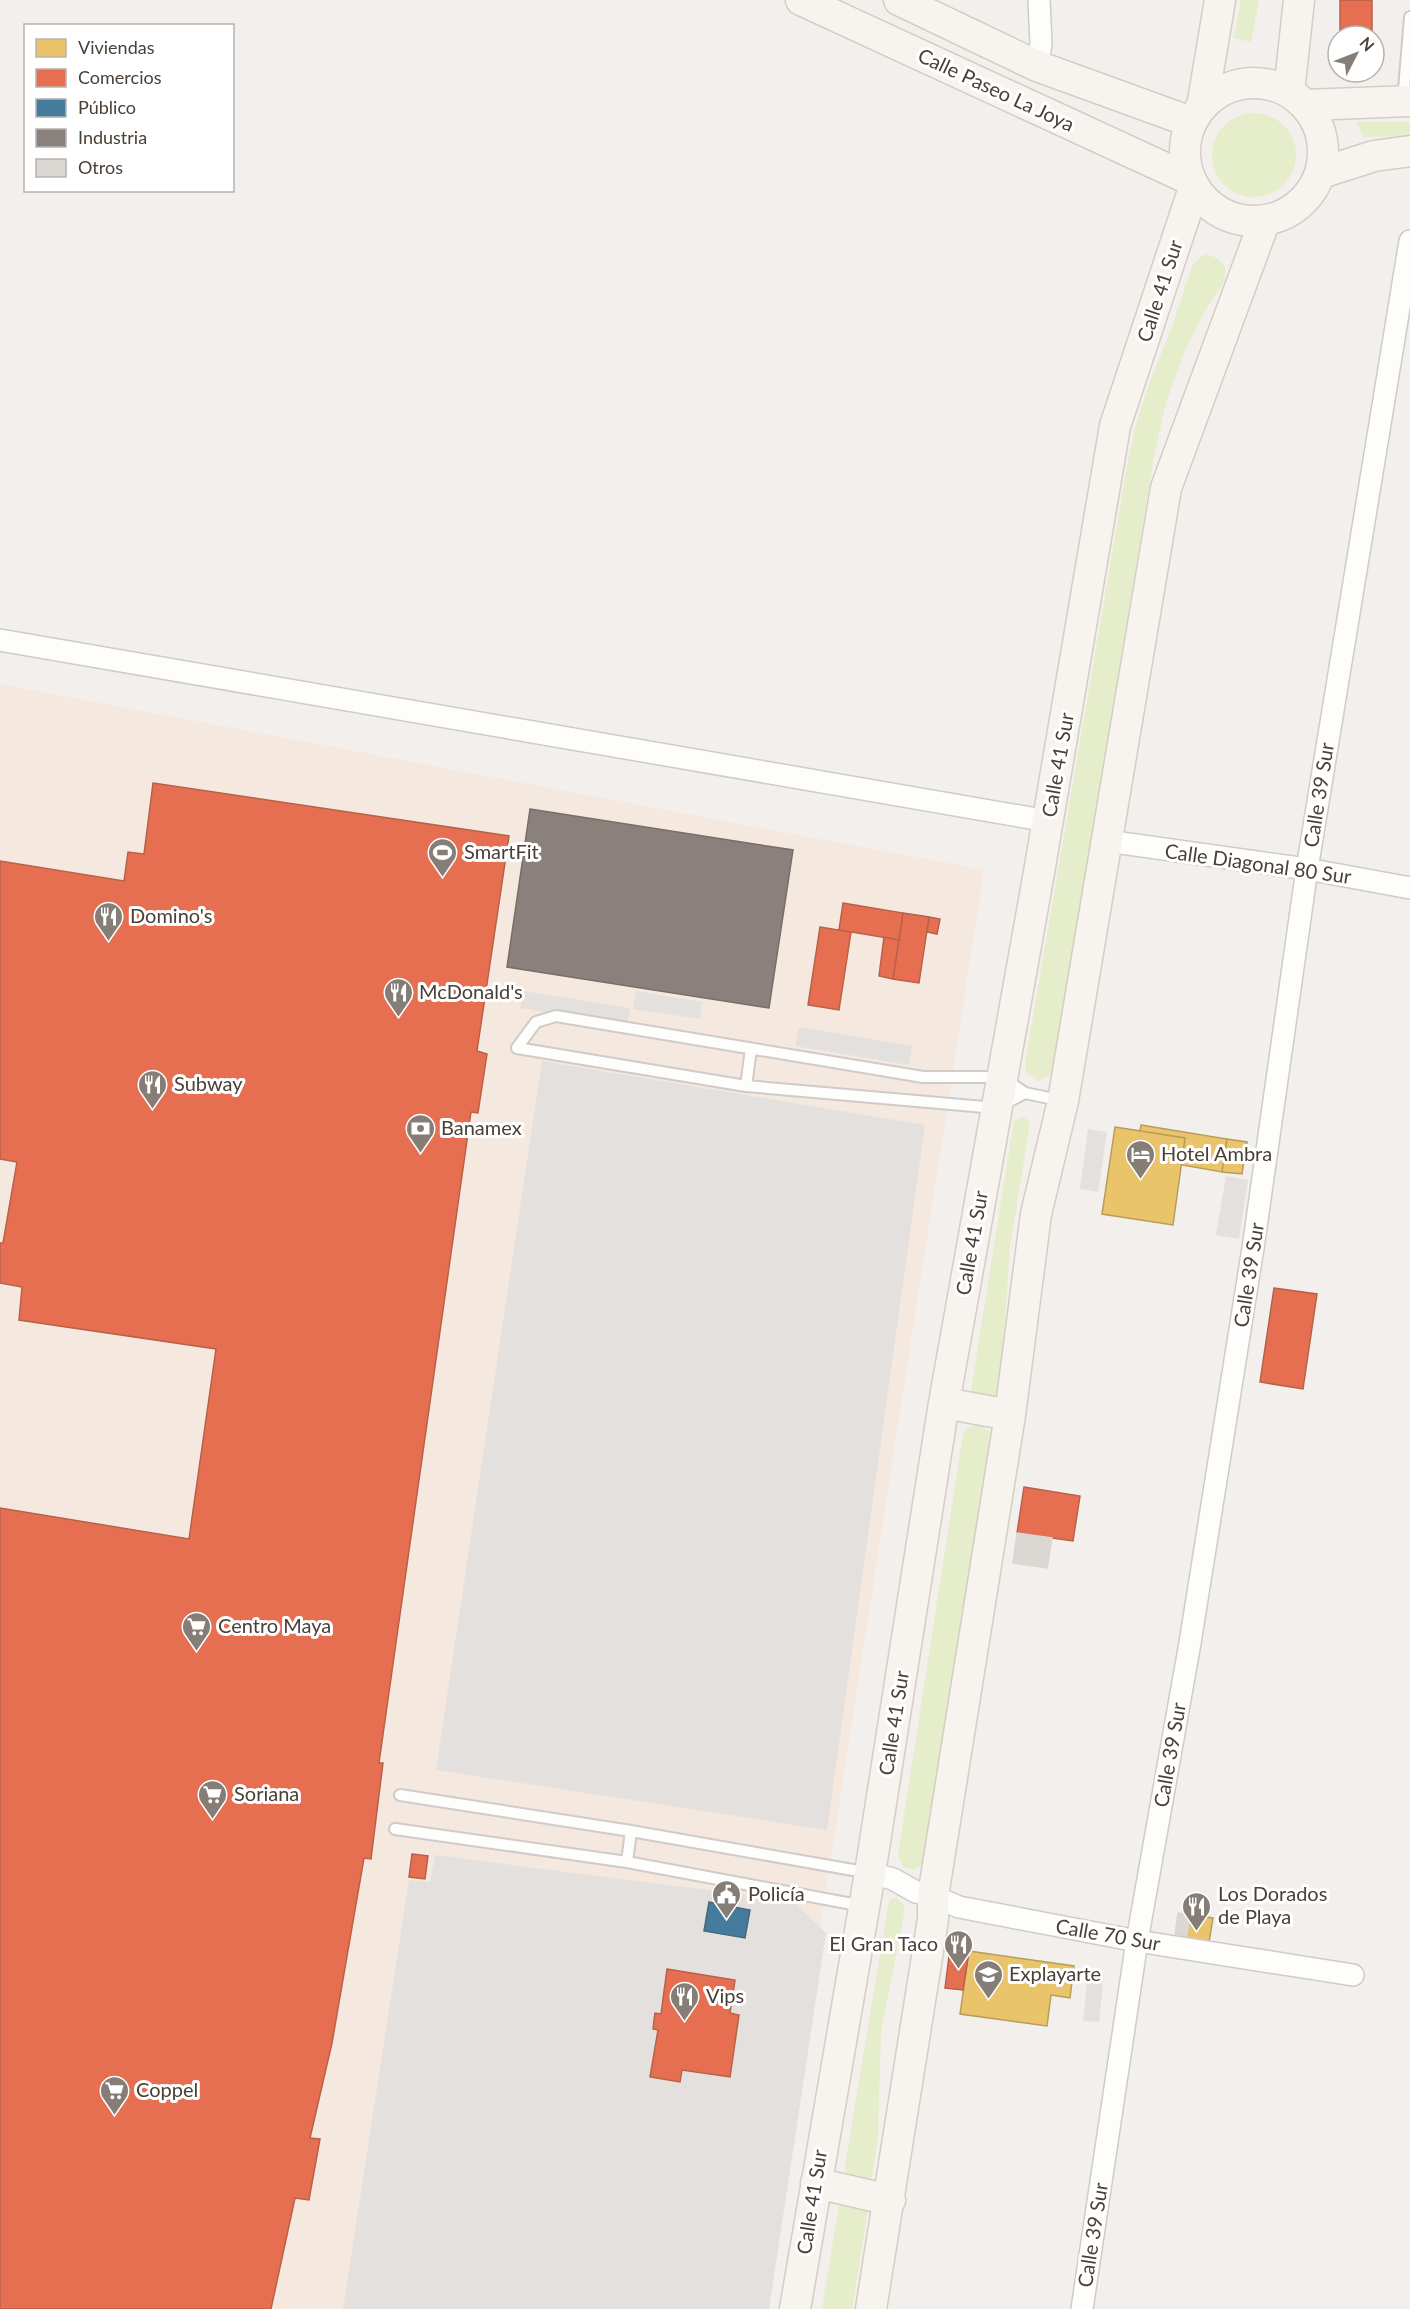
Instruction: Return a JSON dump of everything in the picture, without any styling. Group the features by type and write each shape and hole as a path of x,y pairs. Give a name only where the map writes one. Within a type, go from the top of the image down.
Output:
{"main road":[{"name":"Calle Paseo La Joya","path":"801,0 1193,184"},
{"name":"Calle Paseo La Joya","path":"899,0 1037,66 1196,114"},
{"path":"1220,0 1196,114 1185,144 1186,167 1193,184 1210,206 1229,217 1252,222 1275,219 1295,208 1311,192 1321,173 1323,149 1318,127 1298,99 1299,0"},
{"path":"1196,114 1223,90 1245,83 1267,84 1298,99 1406,101"},
{"path":"1321,173 1374,156 1410,152"},
{"name":"Calle 41 Sur","path":"795,2309 870,1873 945,1403 996,1108 1013,1085 1048,821 1115,426 1193,184"},
{"path":"871,2309 933,1919 933,1896 1010,1415 1036,1214 1064,1101 1166,488 1265,220"},
{"path":"945,1403 1010,1415"},
{"path":"816,2183 890,2200"}],"street":[{"path":"1037,66 1041,44 1039,0"},
{"name":"Calle 39 Sur","path":"1082,2309 1137,1941 1190,1643 1248,1279 1307,869 1410,241"},
{"path":"0,640 1048,821"},
{"name":"Calle Diagonal 80 Sur","path":"1107,841 1307,869 1410,888"},
{"name":"Calle 70 Sur","path":"870,1873 893,1879 916,1892 933,1896 959,1907 1137,1941 1353,1975"}],"lane":[{"path":"1406,101 1410,17"},
{"path":"996,1108 746,1086 517,1048 536,1022 556,1016 923,1077 1013,1085 1064,1101"},
{"path":"746,1086 751,1049"},
{"path":"400,1795 631,1831 870,1873"},
{"path":"395,1829 627,1862 864,1906"},
{"path":"627,1862 631,1831"}],"shaded area":[{"path":"0,684 984,870 761,2309 0,2309"},
{"path":"523,991 630,1008 627,1024 520,1008"},
{"path":"636,991 702,1002 700,1019 633,1009"},
{"path":"799,1027 912,1046 909,1065 795,1046"},
{"path":"542,1061 925,1125 827,1830 436,1770"},
{"path":"1088,1129 1107,1132 1098,1192 1080,1189"},
{"path":"1226,1176 1248,1180 1239,1239 1216,1235"},
{"path":"435,1855 793,1901 826,1933 769,2309 343,2309 409,1880 430,1882"},
{"path":"1088,1972 1104,1974 1099,2022 1083,2021"}],"green space":[{"path":"1241,0 1259,0 1251,42 1234,38"},
{"path":"1254,113 1270,116 1284,125 1293,139 1296,155 1293,171 1284,185 1270,194 1254,197 1238,194 1224,185 1215,171 1212,155 1215,139 1224,125 1238,116"},
{"path":"1357,122 1410,122 1410,136 1363,137"},
{"path":"1205,254 1217,258 1225,267 1225,280 1205,311 1184,353 1166,403 1154,456 1052,1074 1038,1081 1026,1072 1025,1064 1128,461 1137,421 1193,264"},
{"path":"1023,1116 1030,1123 1010,1247 1001,1382 995,1396 987,1401 974,1395 971,1390 1014,1121"},
{"path":"978,1425 988,1430 992,1442 925,1859 916,1869 910,1869 903,1867 898,1855 963,1434 968,1427"},
{"path":"896,1898 904,1905 904,1914 881,2032 878,2137 872,2176 867,2181 846,2175 845,2166 887,1913 890,1900"},
{"path":"845,2199 868,2209 852,2309 822,2309 839,2205"}],"building: Viviendas":[{"path":"1141,1125 1227,1139 1222,1172 1182,1165 1185,1138 1140,1131"},
{"path":"1115,1127 1185,1138 1173,1225 1102,1214"},
{"path":"1227,1139 1247,1142 1242,1174 1222,1172"},
{"path":"1190,1915 1213,1918 1208,1948 1186,1945"},
{"path":"969,1951 1074,1966 1070,1998 1051,1995 1047,2026 960,2014"}],"building: Comercios":[{"path":"1340,0 1372,0 1372,24 1340,24"},
{"name":"Centro Maya","path":"153,783 509,836 477,1051 487,1054 478,1113 471,1112 379,1763 383,1763 371,1859 364,1858 332,2043 310,2138 320,2139 309,2200 295,2198 271,2309 0,2309 0,1508 189,1539 216,1349 19,1320 22,1287 0,1283 0,1243 3,1243 17,1162 0,1159 0,861 124,881 128,852 144,854"},
{"path":"843,903 903,913 899,940 839,930"},
{"path":"903,913 929,917 919,983 893,979"},
{"path":"929,917 940,919 937,934 927,932"},
{"path":"820,927 851,932 839,1010 808,1005"},
{"path":"884,937 899,940 893,979 879,976"},
{"path":"1274,1288 1317,1294 1303,1389 1260,1382"},
{"path":"1024,1487 1080,1496 1073,1541 1017,1533"},
{"path":"412,1854 428,1856 425,1879 409,1877"},
{"path":"950,1948 969,1951 963,1990 945,1988"},
{"path":"667,1969 735,1980 730,2013 739,2015 730,2077 682,2070 680,2082 650,2077 658,2030 653,2029 655,2013 661,2014"}],"building: Público":[{"name":"Policía","path":"709,1902 750,1910 745,1938 704,1931"}],"building: Industria":[{"path":"530,809 793,850 769,1008 507,967"}],"building: Otros":[{"path":"1017,1533 1052,1538 1047,1568 1013,1563"},
{"path":"1178,1913 1190,1915 1186,1945 1174,1943"}],"place":[{"name":"SmartFit","path":"443,878"},
{"name":"Domino's","path":"109,942"},
{"name":"McDonald's","path":"398,1018"},
{"name":"Subway","path":"153,1110"},
{"name":"Banamex","path":"420,1154"},
{"name":"Hotel Ambra","path":"1140,1180"},
{"name":"Centro Maya","path":"197,1652"},
{"name":"Soriana","path":"213,1820"},
{"name":"Policía","path":"727,1920"},
{"name":"Los Dorados de Playa","path":"1197,1932"},
{"name":"El Gran Taco","path":"959,1970"},
{"name":"Explayarte","path":"988,2000"},
{"name":"Vips","path":"685,2022"},
{"name":"Coppel","path":"115,2116"}]}
